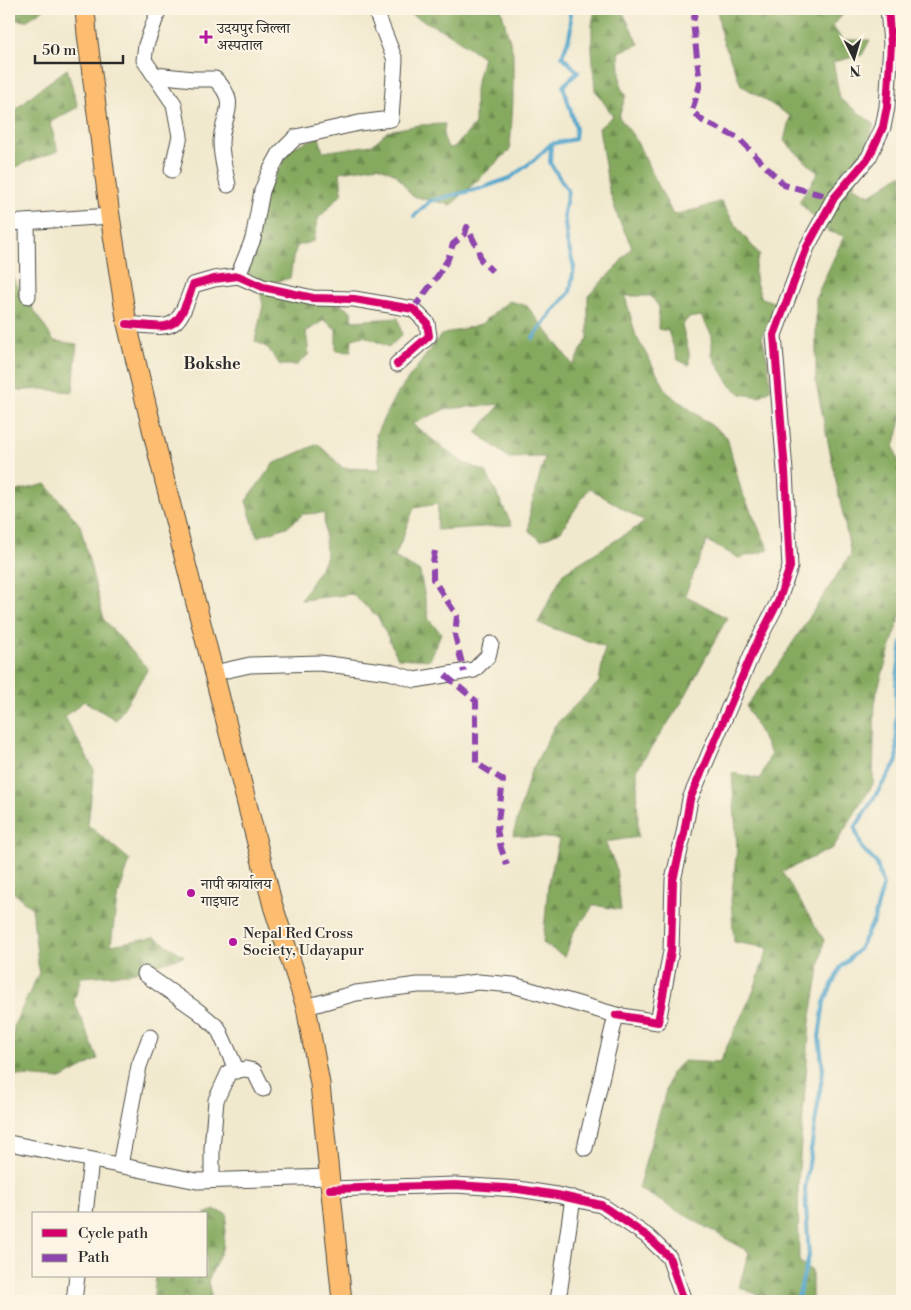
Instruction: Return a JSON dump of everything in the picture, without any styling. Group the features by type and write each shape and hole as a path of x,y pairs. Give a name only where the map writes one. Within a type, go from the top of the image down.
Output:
{"main road":[{"path":"85,9 86,34 110,216 127,324 159,458 273,906 306,1007 320,1084 342,1301"}],"street":[{"path":"159,9 146,45 144,60 174,104 180,136 172,170"},
{"path":"238,276 253,239 262,190 280,152 296,137 359,123 390,119 395,60 376,9"},
{"path":"306,1007 356,993 418,985 455,985 478,982 513,985 616,1015 658,1022 671,951 673,880 690,799 754,649 778,602 790,567 786,471 774,335 806,247 834,198 868,157 883,127 887,107 891,52 888,9"},
{"path":"155,75 193,79 216,79 226,89 229,110 221,139 222,160 228,184"},
{"path":"9,223 110,216"},
{"path":"27,222 28,296"},
{"path":"127,324 169,327 176,322 185,308 193,285 214,279 238,276 264,287 313,298 354,299 413,309 427,323 429,336 397,364"},
{"path":"214,673 250,665 320,663 390,672 415,680 474,670 488,656 491,644"},
{"path":"145,974 198,1011 218,1028 236,1071"},
{"path":"585,1148 616,1015"},
{"path":"120,1165 139,1066 150,1037"},
{"path":"212,1180 212,1149 216,1100 229,1072 245,1069 254,1071 264,1089"},
{"path":"9,1143 197,1181 455,1185 518,1189 573,1198 601,1206 647,1236 669,1257 684,1301"},
{"path":"85,1212 91,1160"},
{"path":"558,1301 573,1198"},
{"path":"74,1301 77,1278"}],"green space":[{"path":"10,9 44,9 26,21 11,19"},
{"path":"400,9 501,9 513,53 510,150 451,205 412,196 396,174 378,166 340,172 342,193 318,219 314,241 297,246 290,278 271,283 247,274 264,197 291,148 319,137 323,152 372,145 388,131 419,125 445,124 443,135 448,148 455,147 475,124 475,89 483,57 448,33"},
{"path":"595,9 621,9 639,44 619,52 621,88 626,95 619,117 635,138 673,215 721,201 738,229 760,255 757,261 755,276 762,298 779,304 762,336 771,389 760,397 741,394 730,385 712,355 712,335 701,316 688,318 682,326 689,352 689,365 678,360 668,331 658,329 659,307 651,296 625,296 636,336 668,393 727,437 741,490 769,550 739,558 707,541 685,595 727,618 682,702 637,769 638,837 605,842 616,867 621,910 594,905 573,933 565,957 543,943 548,886 559,839 513,835 530,774 555,725 599,682 605,647 538,623 563,573 645,522 589,488 561,531 541,540 529,531 530,510 545,457 509,458 476,432 501,404 445,409 412,424 462,462 486,472 512,525 437,530 438,504 414,508 395,557 420,572 429,620 441,633 430,660 398,658 378,617 352,594 301,600 326,558 324,513 303,514 289,526 257,537 246,501 273,464 318,444 343,468 380,469 376,434 394,398 441,335 481,324 509,301 527,306 573,365 588,338 588,296 617,266 632,247 619,220 609,190 599,128 613,116 595,90 592,25"},
{"path":"717,9 847,9 833,26 842,40 870,40 862,55 833,62 840,99 874,124 853,187 870,195 902,174 902,417 894,447 902,472 902,610 875,698 873,784 833,848 782,872 824,940 810,1022 798,1183 799,1261 812,1271 812,1301 772,1301 739,1287 749,1252 638,1188 671,1073 683,1061 719,1063 753,992 768,948 734,942 731,901 737,848 732,773 760,779 771,754 746,706 778,665 851,554 816,383 816,297 844,236 827,231 799,202 818,173 784,141 790,116 741,85 722,38"},
{"path":"67,69 78,107 50,122 58,151 26,162 9,171 9,115"},
{"path":"9,277 13,278 54,341 77,344 73,392 43,389 9,391"},
{"path":"260,292 339,304 351,311 352,321 398,318 402,335 389,347 364,336 352,339 351,352 336,351 336,329 324,320 306,332 309,354 297,365 280,365 268,348 255,341 263,305"},
{"path":"46,484 80,525 104,620 148,669 116,720 84,701 65,717 94,770 88,825 130,860 117,899 111,945 154,937 184,956 127,974 81,977 74,1001 98,1059 61,1079 11,1075 14,1025 39,973 32,908 9,889 9,737 11,732 9,724 9,493"},
{"path":"215,1210 227,1214 223,1247 208,1281 212,1301 153,1301 156,1278 208,1278 208,1213"}],"waterway":[{"path":"533,338 570,292 574,267 567,241 564,213 568,191 550,163 551,144 575,139 576,128 563,86 578,72 562,56 570,33 569,9"},
{"path":"414,216 430,201 482,188 510,178 551,144"},
{"path":"797,1301 809,1256 805,1190 823,1070 819,1037 824,1002 840,968 859,949 874,920 883,886 877,864 862,848 855,828 897,761 896,685 902,642"}],"marked path":[{"path":"696,9 693,22 700,84 692,111 703,121 738,138 784,185 834,198"},
{"path":"413,309 439,274 448,259 453,244 465,234 467,227 478,249 481,260 492,271"},
{"path":"435,551 433,579 457,616 455,635 464,672"},
{"path":"445,675 476,701 476,763 503,780 497,830 507,865"}],"cycle path":[{"path":"616,1015 658,1022 671,951 673,880 690,799 754,649 778,602 790,567 785,471 774,335 807,247 834,198 869,157 883,127 887,107 891,44 888,9"},
{"path":"127,324 155,326 172,324 182,312 193,285 214,279 238,276 263,287 313,298 354,299 413,309 427,323 429,336 397,364"},
{"path":"330,1189 455,1185 518,1189 601,1205 647,1236 669,1257 684,1301"}],"place":[{"name":"उदयपुर जिल्ला अस्पताल","path":"206,37"},
{"name":"नापी कार्यालय गाइघाट","path":"191,893"},
{"name":"Nepal Red Cross Society, Udayapur","path":"233,942"}],"district":[{"name":"Bokshe","path":"212,364"}]}
